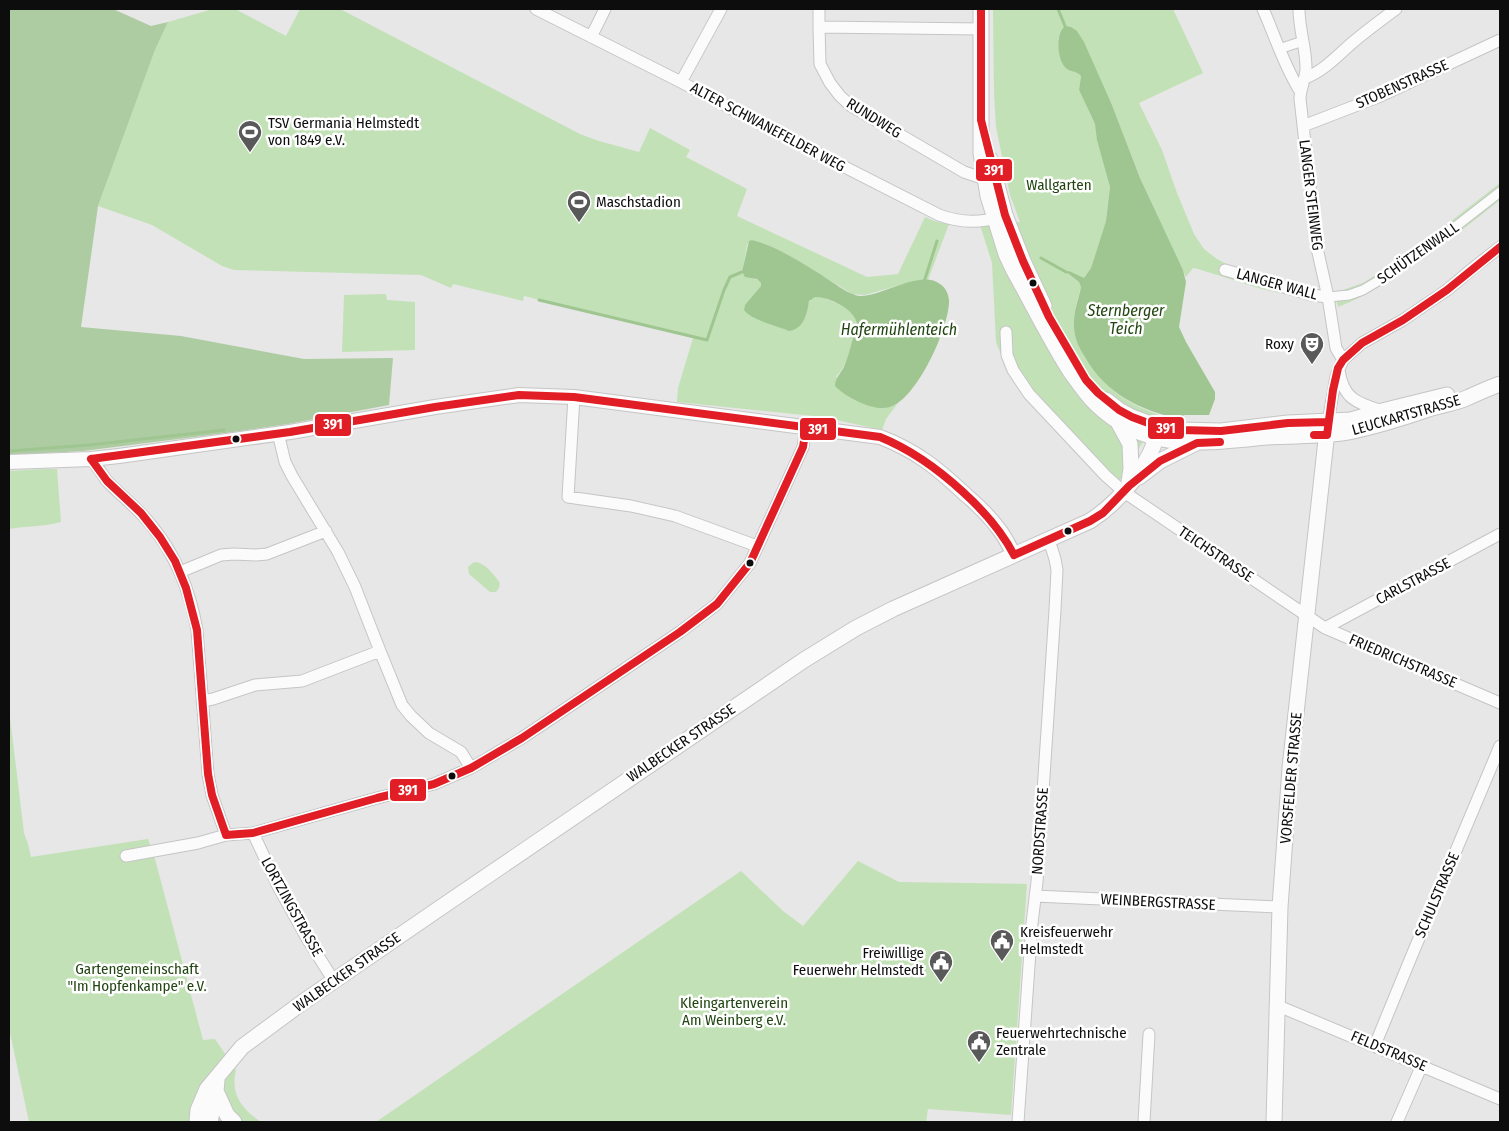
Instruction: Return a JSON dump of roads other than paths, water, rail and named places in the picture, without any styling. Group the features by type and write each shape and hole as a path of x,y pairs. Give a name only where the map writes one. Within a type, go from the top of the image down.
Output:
{"main road":[{"path":"981,9 981,153 984,179 1000,217 1050,317 1071,357 1086,380 1098,393 1119,410 1158,433 1197,443 1272,437 1328,428"},
{"path":"981,120 1006,254 1062,358 1086,393 1096,404 1118,422 1141,434 1180,430 1221,431 1288,423 1328,428"},
{"name":"LEUCKARTSTRASSE","path":"1328,428 1350,432 1382,424 1468,398 1500,384"},
{"name":"LEUCKARTSTRASSE","path":"1328,428 1382,411 1466,390 1483,390"},
{"path":"1118,422 1130,444 1131,468 1126,489"},
{"name":"VORSFELDER STRASSE","path":"1274,1122 1280,907 1290,768 1328,428"},
{"name":"WALBECKER STRASSE","path":"210,1122 216,1085 228,1063 242,1047 334,981 816,652 893,609 1049,540 1103,513 1126,489 1145,462 1158,433"},
{"path":"1126,489 1160,461 1197,443"},
{"path":"216,1085 227,1116 234,1122"},
{"name":"WALBECKER STRASSE","path":"197,1122 196,1115 207,1089 216,1085"}],"street":[{"name":"ALTER SCHWANEFELDER WEG","path":"536,9 939,215 964,222 1000,217"},
{"path":"591,37 605,9"},
{"path":"681,82 721,9"},
{"name":"RUNDWEG","path":"819,9 820,64 830,83 851,106 964,172 984,179"},
{"name":"LANGER STEINWEG","path":"1263,9 1300,92"},
{"name":"LANGER STEINWEG","path":"1298,9 1306,57 1305,78 1300,92 1317,248 1328,297 1336,348 1341,364"},
{"path":"1305,78 1322,69 1360,36 1396,9"},
{"path":"819,27 981,29"},
{"name":"STOBENSTRASSE","path":"1303,126 1378,97 1500,40"},
{"path":"1278,46 1303,41"},
{"name":"SCHÜTZENWALL","path":"1328,297 1348,296 1378,281 1423,251 1500,192"},
{"path":"1328,428 1333,390 1341,364 1362,344 1447,290 1500,247"},
{"name":"LANGER WALL","path":"1226,270 1312,295 1328,297"},
{"name":"TEICHSTRASSE","path":"1006,332 1007,355 1013,370 1029,394 1085,454 1126,489 1308,616"},
{"name":"LEUCKARTSTRASSE","path":"1341,364 1343,386 1354,400 1382,411"},
{"path":"9,462 119,456 519,395 574,397 880,437 915,453 951,480 982,510 1002,533 1014,555"},
{"path":"574,397 568,497 630,506 674,516 757,546"},
{"path":"126,856 190,845 226,835 252,833 434,784 472,768 522,738 680,632 717,604 750,563 804,447 806,427"},
{"path":"278,433 285,462 338,552 355,587 402,704 411,716 429,733 461,752 472,768"},
{"path":"91,459 108,481 129,500 150,524 165,544 186,586 196,621 210,786 226,835"},
{"path":"180,572 221,555 267,554 326,531"},
{"name":"CARLSTRASSE","path":"1325,628 1500,534"},
{"name":"NORDSTRASSE","path":"1018,1122 1049,707 1056,570 1055,559 1049,540"},
{"name":"FRIEDRICHSTRASSE","path":"1308,616 1325,628 1500,703"},
{"path":"202,701 255,685 302,681 380,651"},
{"name":"SCHULSTRASSE","path":"1375,1045 1500,746"},
{"name":"LORTZINGSTRASSE","path":"252,833 290,909 334,981"},
{"name":"WEINBERGSTRASSE","path":"1035,896 1280,907"},
{"name":"FELDSTRASSE","path":"1276,1004 1500,1099"},
{"path":"1144,1122 1149,1034"},
{"path":"1397,1122 1422,1065"}],"water":[{"name":"Sternberger Teich","path":"1065,26 1077,31 1084,42 1112,105 1140,178 1183,270 1186,282 1179,327 1215,392 1215,399 1209,415 1184,415 1179,419 1151,411 1125,398 1114,391 1093,370 1076,340 1074,317 1081,287 1079,282 1066,272 1069,271 1084,278 1091,268 1106,221 1110,187 1097,140 1095,124 1079,90 1081,76 1067,69 1059,54 1060,35"},
{"name":"Hafermühlenteich","path":"752,240 787,254 855,295 869,295 912,281 922,280 932,280 944,287 949,300 944,327 930,360 911,391 890,407 882,408 861,403 835,386 836,380 847,359 857,324 852,313 834,302 815,297 809,301 806,316 801,324 794,330 789,331 747,314 744,310 745,305 761,286 757,279 745,277 742,272 749,241"}],"waterway":[{"path":"1058,9 1065,26"},
{"path":"924,282 937,241"},
{"path":"1041,258 1066,272"},
{"path":"539,300 707,340 730,277 742,272"},
{"path":"9,451 89,445 224,430"}],"place":[{"name":"TSV Germania Helmstedt von 1849 e.V.","path":"250,153"},
{"name":"Maschstadion","path":"579,223"},
{"name":"Roxy","path":"1312,365"},
{"name":"Kreisfeuerwehr Helmstedt","path":"1002,962"},
{"name":"Freiwillige Feuerwehr Helmstedt","path":"941,983"},
{"name":"Feuerwehrtechnische Zentrale","path":"979,1063"}],"park label":[{"name":"Wallgarten","path":"1059,185"},
{"name":"Gartengemeinschaft \"Im Hopfenkampe\" e.V.","path":"137,978"},
{"name":"Kleingartenverein Am Weinberg e.V.","path":"734,1012"}]}
